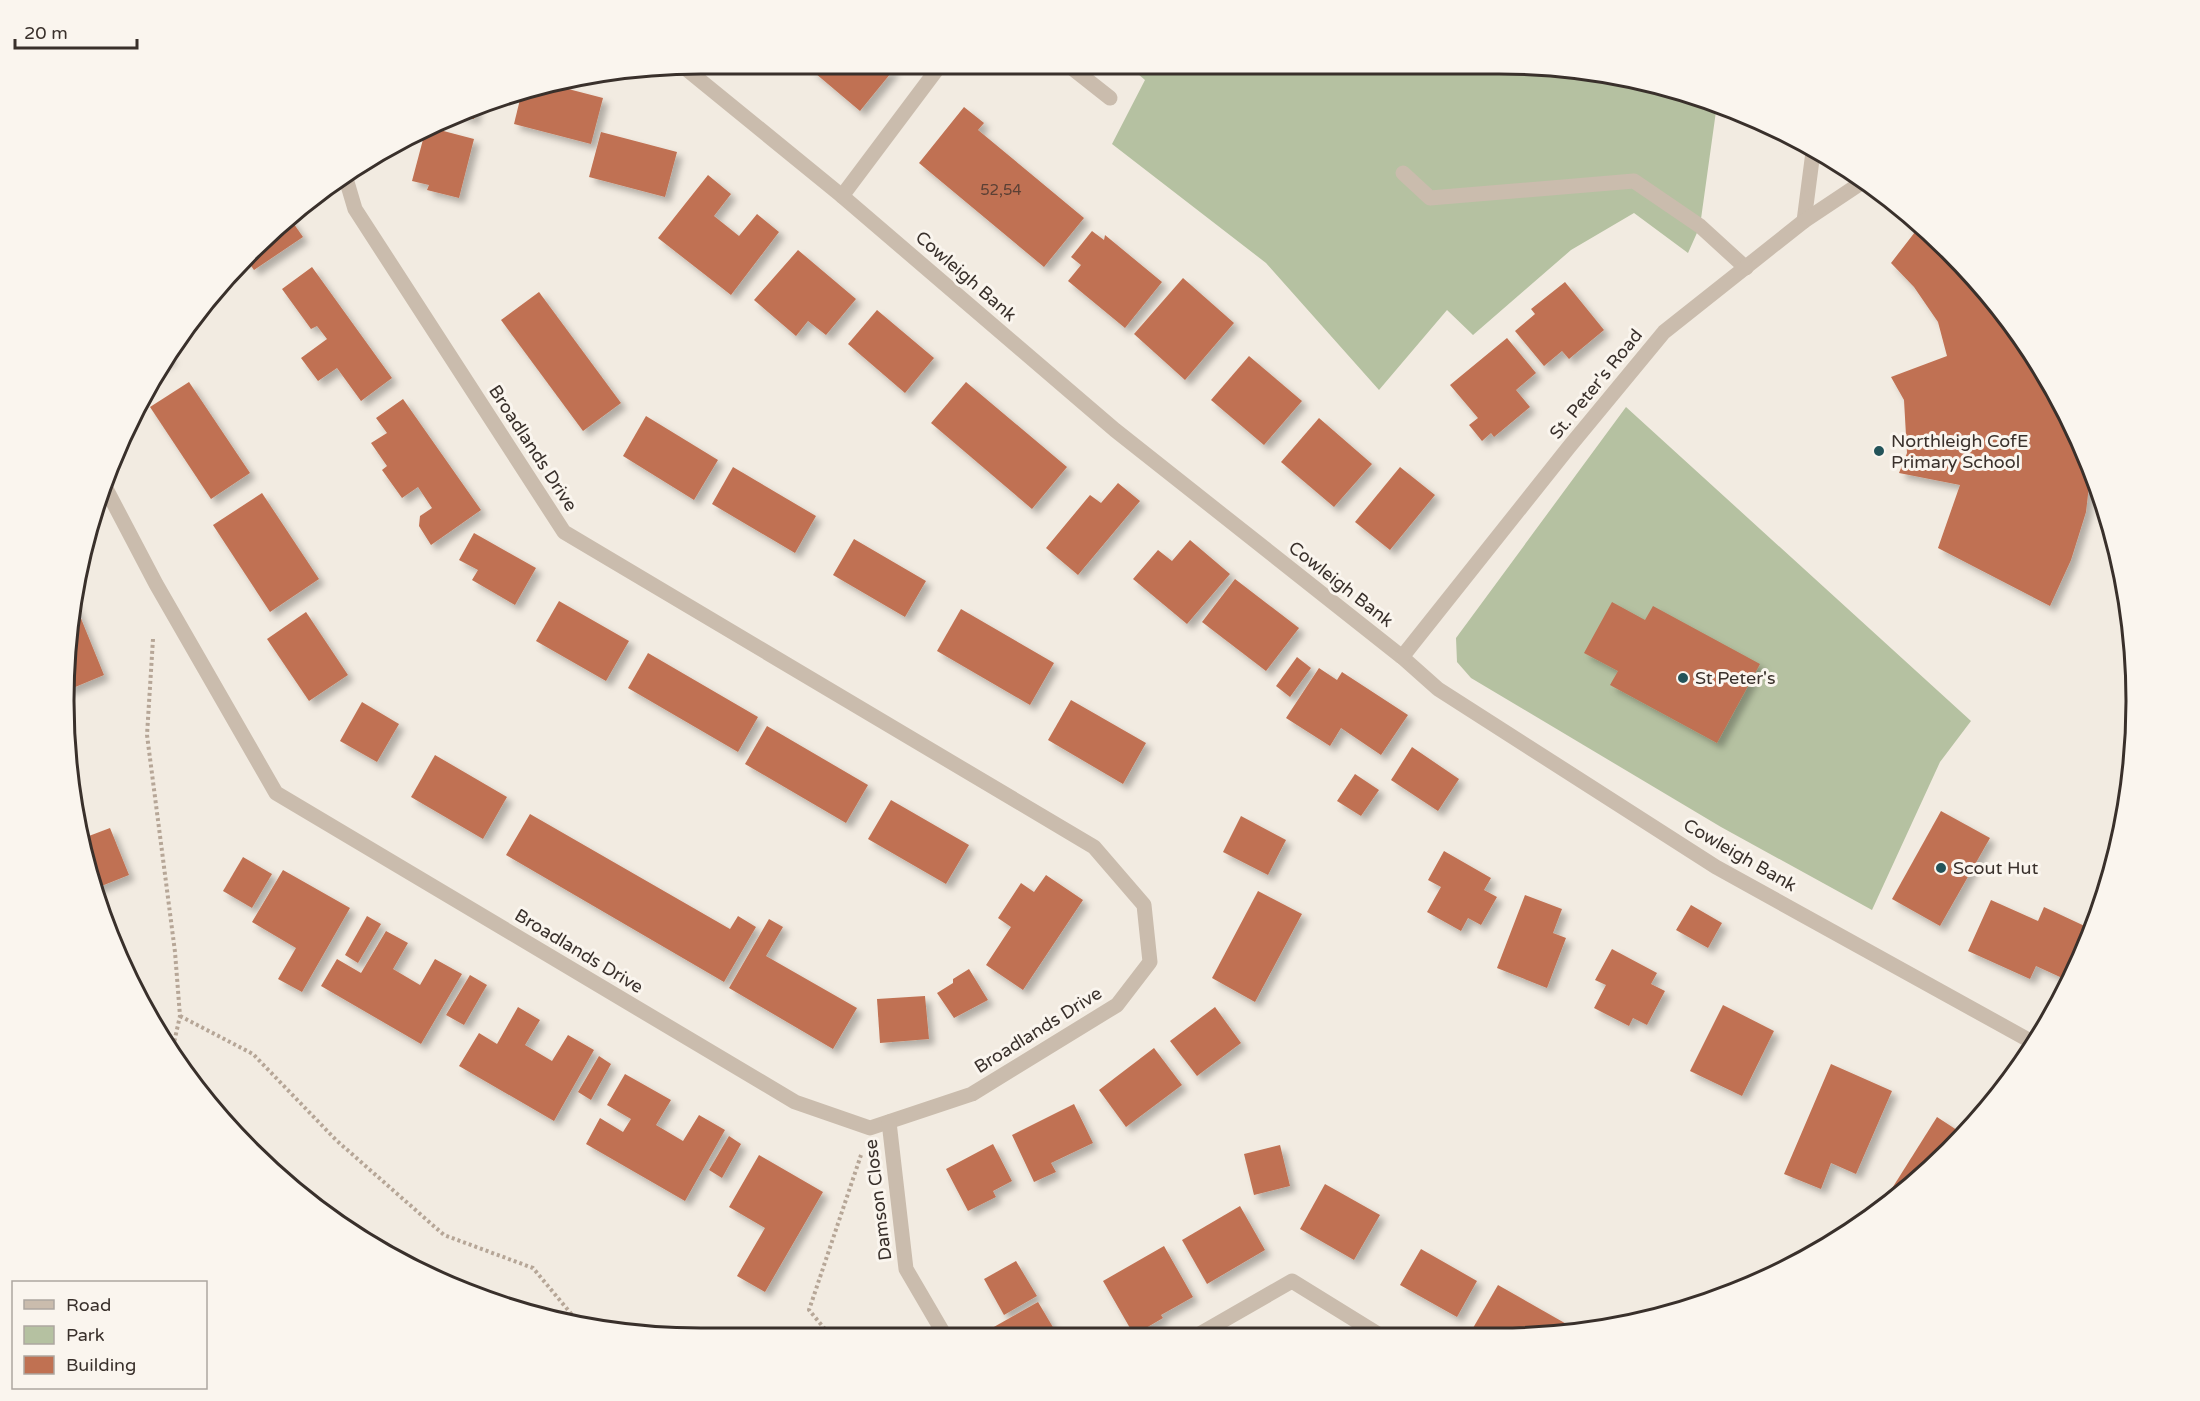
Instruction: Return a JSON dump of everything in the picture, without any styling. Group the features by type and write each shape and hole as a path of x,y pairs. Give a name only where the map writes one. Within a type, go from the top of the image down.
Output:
{"street":[{"name":"Cowleigh Bank","path":"691,74 842,196 1115,430 1402,657 1438,689 1716,867 2027,1039"},
{"path":"842,196 934,74"},
{"path":"1080,74 1110,98"},
{"path":"1804,221 1813,158"},
{"path":"1403,173 1430,198 1634,181 1700,226 1746,268"},
{"name":"Broadlands Drive","path":"109,494 156,584 276,793 795,1102 870,1128 972,1094 1118,1005 1150,962 1144,905 1094,848 564,532 355,209 347,183"},
{"name":"St. Peter's Road","path":"1402,657 1664,332 1804,221 1857,186"},
{"name":"Damson Close","path":"889,1122 906,1269 940,1328"},
{"path":"1210,1328 1292,1281 1368,1328"}],"path":[{"path":"156,584 147,735 175,952 180,1016 174,1041"},
{"path":"180,1016 253,1054 336,1140 444,1235 533,1268 571,1313"},
{"path":"824,1328 809,1310 870,1128"}],"green space":[{"path":"1138,74 1541,75 1581,79 1662,95 1716,112 1700,226 1688,253 1634,213 1571,250 1473,335 1447,310 1379,390 1266,263 1112,144 1145,80"},
{"path":"1626,407 1971,721 1940,762 1872,910 1721,827 1471,678 1457,662 1456,638"}],"building":[{"path":"816,74 890,74 860,111"},
{"path":"567,89 603,98 591,144 514,124 520,101 538,95"},
{"path":"964,107 984,123 978,130 1084,218 1044,267 919,163"},
{"path":"440,130 474,139 459,198 427,190 429,185 412,181 423,138"},
{"path":"601,132 677,152 665,197 589,177"},
{"path":"708,175 731,194 714,216 739,236 757,214 779,232 731,295 658,238"},
{"path":"294,224 303,237 254,270 250,264"},
{"path":"1908,226 1913,229 1943,257 1997,319 2021,352 2042,387 2079,461 2089,488 2086,512 2071,560 2050,606 1938,548 1960,485 1899,473 1907,453 1904,400 1891,377 1947,356 1938,322 1914,287 1891,263 1915,232"},
{"path":"1092,231 1104,240 1105,235 1162,282 1125,328 1068,281 1081,265 1071,257"},
{"path":"798,250 856,299 826,335 808,321 796,336 754,300"},
{"path":"312,267 392,378 361,401 337,368 318,381 301,358 327,339 317,326 311,329 282,289"},
{"path":"1183,278 1234,323 1185,380 1134,334"},
{"path":"1565,282 1604,330 1569,359 1562,351 1544,366 1515,331 1535,314 1531,309"},
{"path":"539,292 621,403 583,431 501,320"},
{"path":"877,310 934,358 905,393 848,344"},
{"path":"1507,338 1536,373 1516,390 1530,407 1494,437 1491,433 1482,441 1469,425 1478,418 1450,385"},
{"path":"1249,356 1302,401 1264,445 1211,400"},
{"path":"189,382 250,473 211,499 150,407"},
{"path":"966,382 1067,467 1032,509 931,423"},
{"path":"403,399 481,510 431,545 419,526 420,516 432,508 418,487 402,498 382,470 387,466 371,443 387,433 376,418"},
{"path":"646,416 718,460 694,500 623,456"},
{"path":"1319,418 1372,464 1334,507 1281,462"},
{"path":"733,467 816,516 795,553 712,504"},
{"path":"1400,467 1435,495 1390,550 1355,522"},
{"path":"1118,483 1140,501 1078,575 1046,548 1090,495 1101,503"},
{"path":"262,493 319,579 270,612 213,525"},
{"path":"474,533 536,568 515,605 472,580 478,570 459,560"},
{"path":"854,539 926,581 905,617 833,575"},
{"path":"1190,540 1230,574 1187,624 1133,579 1158,550 1172,561"},
{"path":"1235,579 1299,628 1266,671 1202,622"},
{"path":"559,601 629,641 606,681 536,641"},
{"name":"St Peter's","path":"1612,602 1645,620 1653,606 1760,664 1717,743 1610,685 1618,671 1584,653"},
{"path":"961,609 1054,663 1030,705 937,651"},
{"path":"306,612 348,675 309,701 267,639"},
{"path":"80,615 104,675 74,687"},
{"path":"648,653 758,717 738,752 628,688"},
{"path":"1297,657 1311,668 1290,697 1276,686"},
{"path":"1319,668 1337,680 1342,672 1408,715 1381,755 1341,728 1330,746 1286,718"},
{"path":"1071,700 1146,743 1123,784 1048,740"},
{"path":"362,702 399,724 377,762 340,741"},
{"path":"767,726 868,785 846,823 745,764"},
{"path":"1412,747 1459,779 1438,811 1391,780"},
{"path":"435,755 507,797 483,839 411,797"},
{"path":"1355,774 1379,790 1361,816 1337,801"},
{"path":"891,800 969,845 946,884 868,839"},
{"name":"Scout Hut","path":"1941,811 1990,838 1940,926 1892,899"},
{"path":"530,814 730,929 738,916 756,927 724,982 506,855"},
{"path":"1241,816 1286,840 1268,875 1223,852"},
{"path":"110,828 129,875 102,886 89,836"},
{"path":"1444,851 1491,878 1484,890 1497,897 1481,925 1468,918 1461,931 1427,912 1441,887 1428,880"},
{"path":"243,857 272,874 252,908 223,891"},
{"path":"283,870 350,908 302,992 278,979 296,948 252,922"},
{"path":"1046,875 1083,900 1023,990 986,965 1011,927 998,918 1021,883 1034,892"},
{"path":"1258,891 1302,914 1255,1002 1212,978"},
{"path":"1525,895 1562,909 1553,933 1566,938 1547,988 1497,968"},
{"path":"1991,900 2038,921 2044,907 2084,926 2062,978 2036,966 2030,979 1968,951"},
{"path":"1691,905 1722,923 1708,948 1676,930"},
{"path":"367,916 381,924 358,963 345,955"},
{"path":"769,919 783,927 766,956 857,1008 833,1049 729,988"},
{"path":"386,931 408,943 393,969 420,985 435,959 462,974 421,1044 321,986 337,959 361,973"},
{"path":"1612,949 1657,973 1651,984 1665,991 1647,1025 1633,1018 1629,1026 1594,1008 1606,985 1595,980"},
{"path":"969,969 988,1000 954,1018 937,993"},
{"path":"470,975 487,985 464,1025 446,1015"},
{"path":"925,996 929,1039 880,1043 877,999"},
{"path":"1723,1005 1774,1031 1742,1096 1690,1071"},
{"path":"518,1007 540,1020 525,1045 552,1061 568,1035 594,1050 554,1121 459,1066 479,1033 497,1044"},
{"path":"1215,1007 1241,1043 1197,1076 1170,1041"},
{"path":"1154,1048 1182,1085 1126,1127 1099,1090"},
{"path":"599,1056 611,1064 591,1100 578,1092"},
{"path":"1831,1064 1892,1091 1856,1174 1831,1163 1821,1189 1784,1174"},
{"path":"625,1074 671,1100 656,1125 683,1141 699,1115 725,1130 685,1201 586,1144 600,1118 623,1132 631,1119 607,1105"},
{"path":"1074,1104 1093,1143 1051,1163 1056,1172 1034,1182 1012,1135"},
{"path":"1937,1117 1956,1130 1913,1172 1891,1190"},
{"path":"729,1136 741,1144 722,1178 709,1170"},
{"path":"993,1144 1012,1181 993,1191 996,1197 968,1211 946,1169"},
{"path":"1280,1145 1290,1186 1254,1195 1244,1154"},
{"path":"759,1155 823,1192 765,1292 737,1276 765,1228 729,1207"},
{"path":"1325,1184 1380,1215 1354,1260 1300,1229"},
{"path":"1240,1206 1265,1250 1207,1284 1182,1240"},
{"path":"1164,1246 1193,1297 1161,1315 1163,1318 1146,1328 1130,1328 1103,1281"},
{"path":"1421,1249 1477,1281 1457,1317 1400,1285"},
{"path":"1016,1261 1037,1296 1004,1315 984,1279"},
{"path":"1498,1285 1566,1324 1500,1328 1473,1328"},
{"path":"1038,1302 1053,1328 992,1328"}],"place":[{"name":"Northleigh CofE Primary School","path":"1879,451"},
{"name":"St Peter's","path":"1683,678"},
{"name":"Scout Hut","path":"1941,868"}]}
